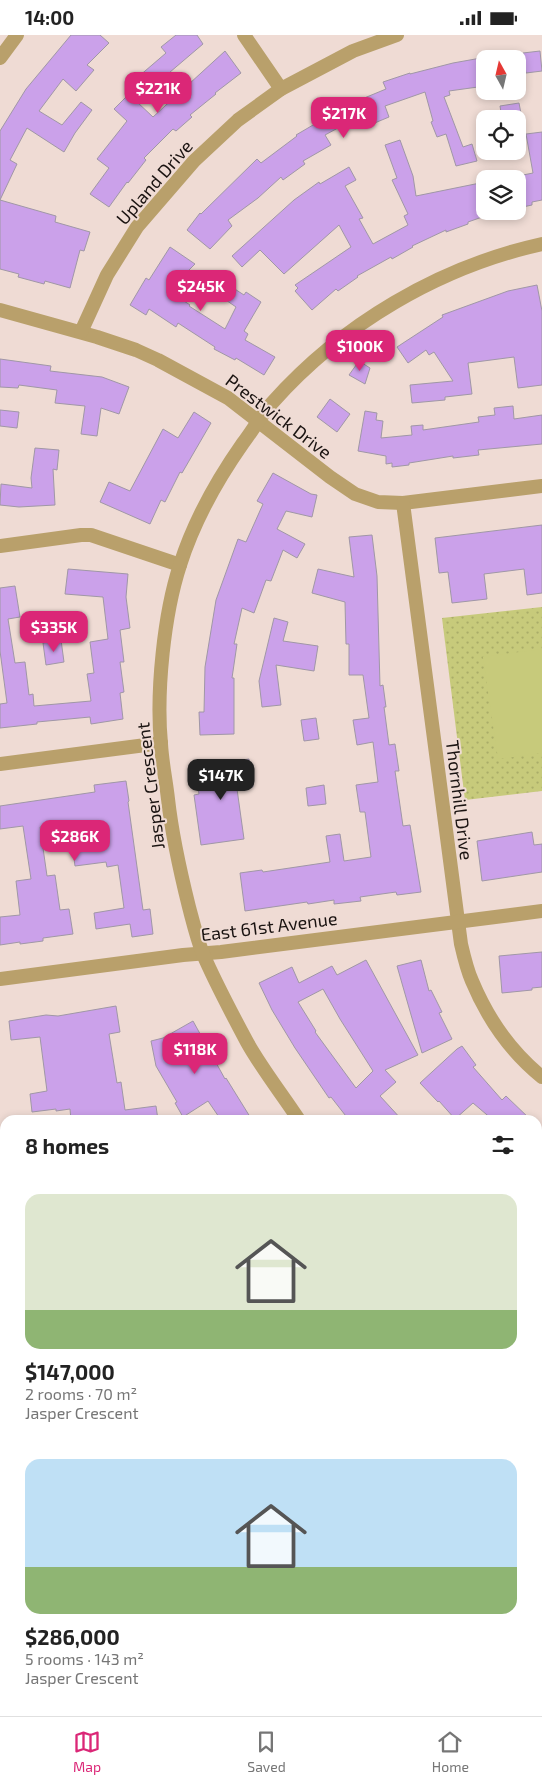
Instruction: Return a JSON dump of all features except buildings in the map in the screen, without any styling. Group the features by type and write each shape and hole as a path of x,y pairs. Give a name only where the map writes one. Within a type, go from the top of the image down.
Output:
{"street":[{"path":"0,58 17,35"},
{"path":"244,35 280,89"},
{"name":"Upland Drive","path":"82,332 107,275 137,227 194,161 238,121 280,89 353,51 397,35"},
{"name":"Jasper Crescent","path":"296,1115 248,1044 203,953 184,886 171,826 161,743 160,689 169,609 180,565 207,501 226,468 258,421 271,403 338,340 416,289 478,262 542,244"},
{"name":"Prestwick Drive","path":"0,310 82,332 136,350 158,360 209,387 258,421 355,494 378,502 403,503 542,486"},
{"name":"Thornhill Drive","path":"403,503 461,944 471,980 486,1012 519,1055 542,1077"},
{"path":"0,546 91,535 180,565"},
{"path":"0,765 161,743"},
{"name":"East 61st Avenue","path":"0,979 542,911"}],"green space":[{"path":"542,607 542,791 465,800 442,618"},
{"path":"542,649 542,753 498,759 483,657"}]}
